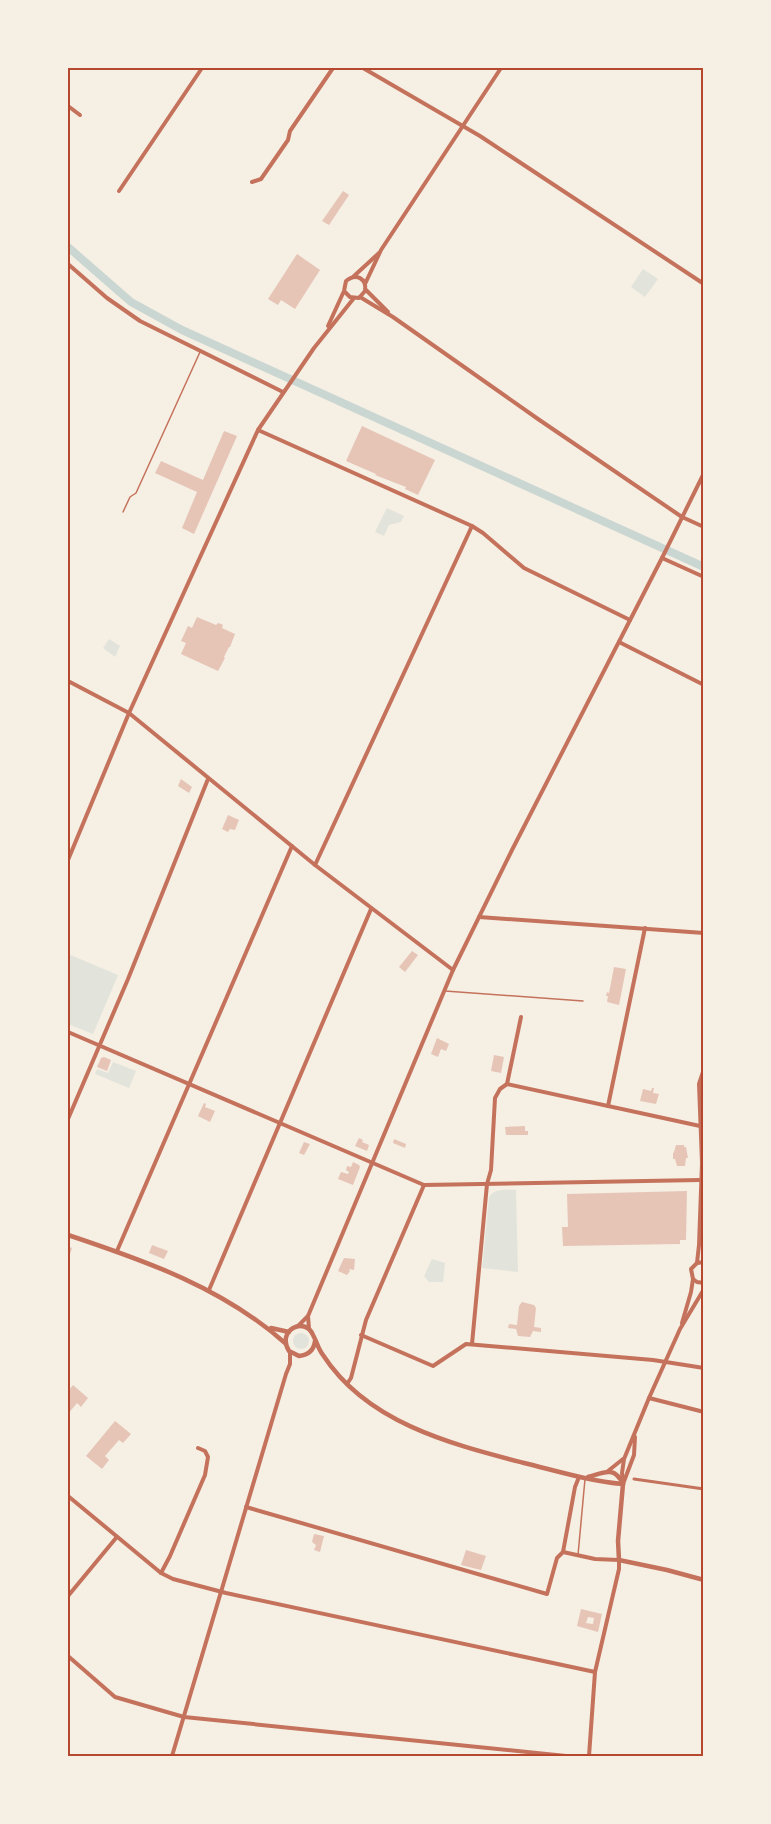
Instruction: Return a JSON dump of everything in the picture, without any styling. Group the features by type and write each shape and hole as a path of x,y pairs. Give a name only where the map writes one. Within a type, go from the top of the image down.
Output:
{"street":[{"path":"119,191 202,68"},
{"path":"252,182 261,179 333,68"},
{"path":"363,68 463,126 704,284"},
{"path":"360,297 381,250 501,68"},
{"path":"68,106 80,115"},
{"path":"325,332 344,291 346,281 381,250"},
{"path":"68,264 123,310 162,333 284,392"},
{"path":"354,276 361,278 365,286 393,317"},
{"path":"344,291 348,296 360,297 393,317 682,517 704,527"},
{"path":"68,860 129,713 258,430 325,332 354,298"},
{"path":"258,430 472,526 524,568 630,620"},
{"path":"285,1343 289,1332 308,1316 453,970 704,473"},
{"path":"315,865 472,526"},
{"path":"663,556 704,577"},
{"path":"619,642 704,685"},
{"path":"68,681 129,713 315,865 453,970"},
{"path":"68,1119 128,979 208,779"},
{"path":"117,1251 292,846"},
{"path":"208,1290 371,909"},
{"path":"479,917 704,933"},
{"path":"608,1107 645,928"},
{"path":"472,1344 487,1184 491,1168 495,1098 500,1089 507,1084 521,1017"},
{"path":"68,1032 424,1185 700,1180"},
{"path":"697,1263 702,1163 699,1084 704,1069"},
{"path":"507,1084 700,1126"},
{"path":"700,1180 704,1189"},
{"path":"347,1385 351,1378 366,1317 424,1185"},
{"path":"68,1235 158,1267 208,1290 268,1328 285,1343 290,1352 290,1364 172,1756"},
{"path":"680,1329 693,1279 691,1269 697,1263 704,1262"},
{"path":"693,1279 704,1283"},
{"path":"589,1756 595,1672 619,1569 618,1533 624,1459 664,1362 680,1329 704,1289"},
{"path":"308,1316 309,1329"},
{"path":"298,1326 309,1329 314,1335 322,1355 347,1385 396,1420 436,1438 582,1478 623,1484"},
{"path":"268,1328 289,1332"},
{"path":"361,1335 433,1366 466,1344 472,1344 664,1362 704,1368"},
{"path":"307,1354 313,1348 315,1341"},
{"path":"290,1352 301,1356"},
{"path":"290,1364 307,1354 322,1355"},
{"path":"649,1398 704,1412"},
{"path":"623,1484 634,1455 636,1433"},
{"path":"161,1573 206,1475 208,1457 205,1451 198,1448"},
{"path":"246,1507 547,1594 557,1558 563,1552 576,1484 582,1478 608,1471 624,1459"},
{"path":"608,1471 617,1475 623,1484"},
{"path":"634,1479 704,1489"},
{"path":"68,1496 116,1538 161,1573 173,1579 221,1592 595,1672"},
{"path":"68,1596 116,1538"},
{"path":"563,1552 578,1556 619,1560 704,1580"},
{"path":"68,1656 115,1697 184,1717 566,1756"}],"lane":[{"path":"123,512 130,497 136,493 201,351"},
{"path":"444,991 583,1001"},
{"path":"578,1556 582,1478"}],"shaded area":[{"path":"643,269 658,279 645,297 631,287"},
{"path":"387,508 404,516 401,522 389,525 384,536 375,532"},
{"path":"109,639 120,646 115,657 103,648"},
{"path":"68,954 118,975 93,1034 68,1024"},
{"path":"113,1062 136,1071 129,1088 95,1074 97,1069 108,1073"},
{"path":"516,1190 518,1272 482,1268 489,1198 497,1191"},
{"path":"432,1259 445,1263 443,1282 429,1282 424,1276"},
{"path":"298,1333 304,1333 309,1341 307,1347 298,1349 293,1344 293,1338"}],"building":[{"path":"343,191 349,195 329,225 322,221"},
{"path":"297,254 320,270 295,309 281,300 278,305 268,299"},
{"path":"362,426 435,460 418,495 405,489 406,487 346,461"},
{"path":"224,431 237,436 194,534 182,528 197,492 155,473 161,461 203,480"},
{"path":"197,617 216,625 221,624 222,628 235,634 218,671 181,654 186,643 181,641 188,626 192,628"},
{"path":"181,779 192,787 189,793 178,786"},
{"path":"228,815 239,820 235,830 230,829 228,832 222,829"},
{"path":"412,951 418,955 405,972 399,967"},
{"path":"614,967 626,969 619,1005 607,1002 608,996 606,996 607,992 609,993"},
{"path":"437,1038 449,1044 446,1051 441,1049 438,1057 431,1054"},
{"path":"494,1055 504,1057 501,1073 491,1071"},
{"path":"101,1058 111,1060 107,1071 97,1067"},
{"path":"654,1088 653,1093 659,1094 656,1104 640,1101 643,1089 651,1091"},
{"path":"204,1103 205,1107 215,1111 210,1122 198,1116"},
{"path":"525,1126 528,1135 506,1135 505,1127"},
{"path":"359,1138 369,1145 367,1151 355,1146"},
{"path":"394,1139 406,1144 405,1148 393,1143"},
{"path":"304,1142 310,1144 304,1155 299,1153"},
{"path":"676,1145 686,1147 688,1158 686,1158 685,1166 677,1166 673,1159"},
{"path":"353,1162 360,1167 353,1185 338,1179 341,1172 348,1174 347,1166 351,1167"},
{"path":"687,1191 686,1240 680,1240 680,1244 563,1246 562,1227 568,1227 567,1194"},
{"path":"152,1245 168,1251 164,1259 149,1253"},
{"path":"68,1246 72,1248 68,1261"},
{"path":"344,1258 355,1259 354,1270 349,1269 347,1275 338,1271"},
{"path":"522,1302 534,1305 536,1308 534,1327 541,1328 541,1332 533,1331 530,1337 518,1336 516,1329 508,1328 509,1324 517,1325 519,1306"},
{"path":"73,1385 88,1398 81,1407 77,1403 68,1414 68,1391"},
{"path":"115,1421 131,1434 123,1443 119,1440 105,1456 109,1460 102,1469 86,1456"},
{"path":"314,1534 324,1536 320,1552 314,1550 316,1545 312,1542"},
{"path":"466,1550 486,1556 481,1570 461,1565"},
{"path":"581,1609 602,1614 598,1632 577,1626","holes":["588,1617 594,1618 593,1624 586,1623"]}],"waterway":[{"path":"68,247 131,302 182,330 704,567"}]}
